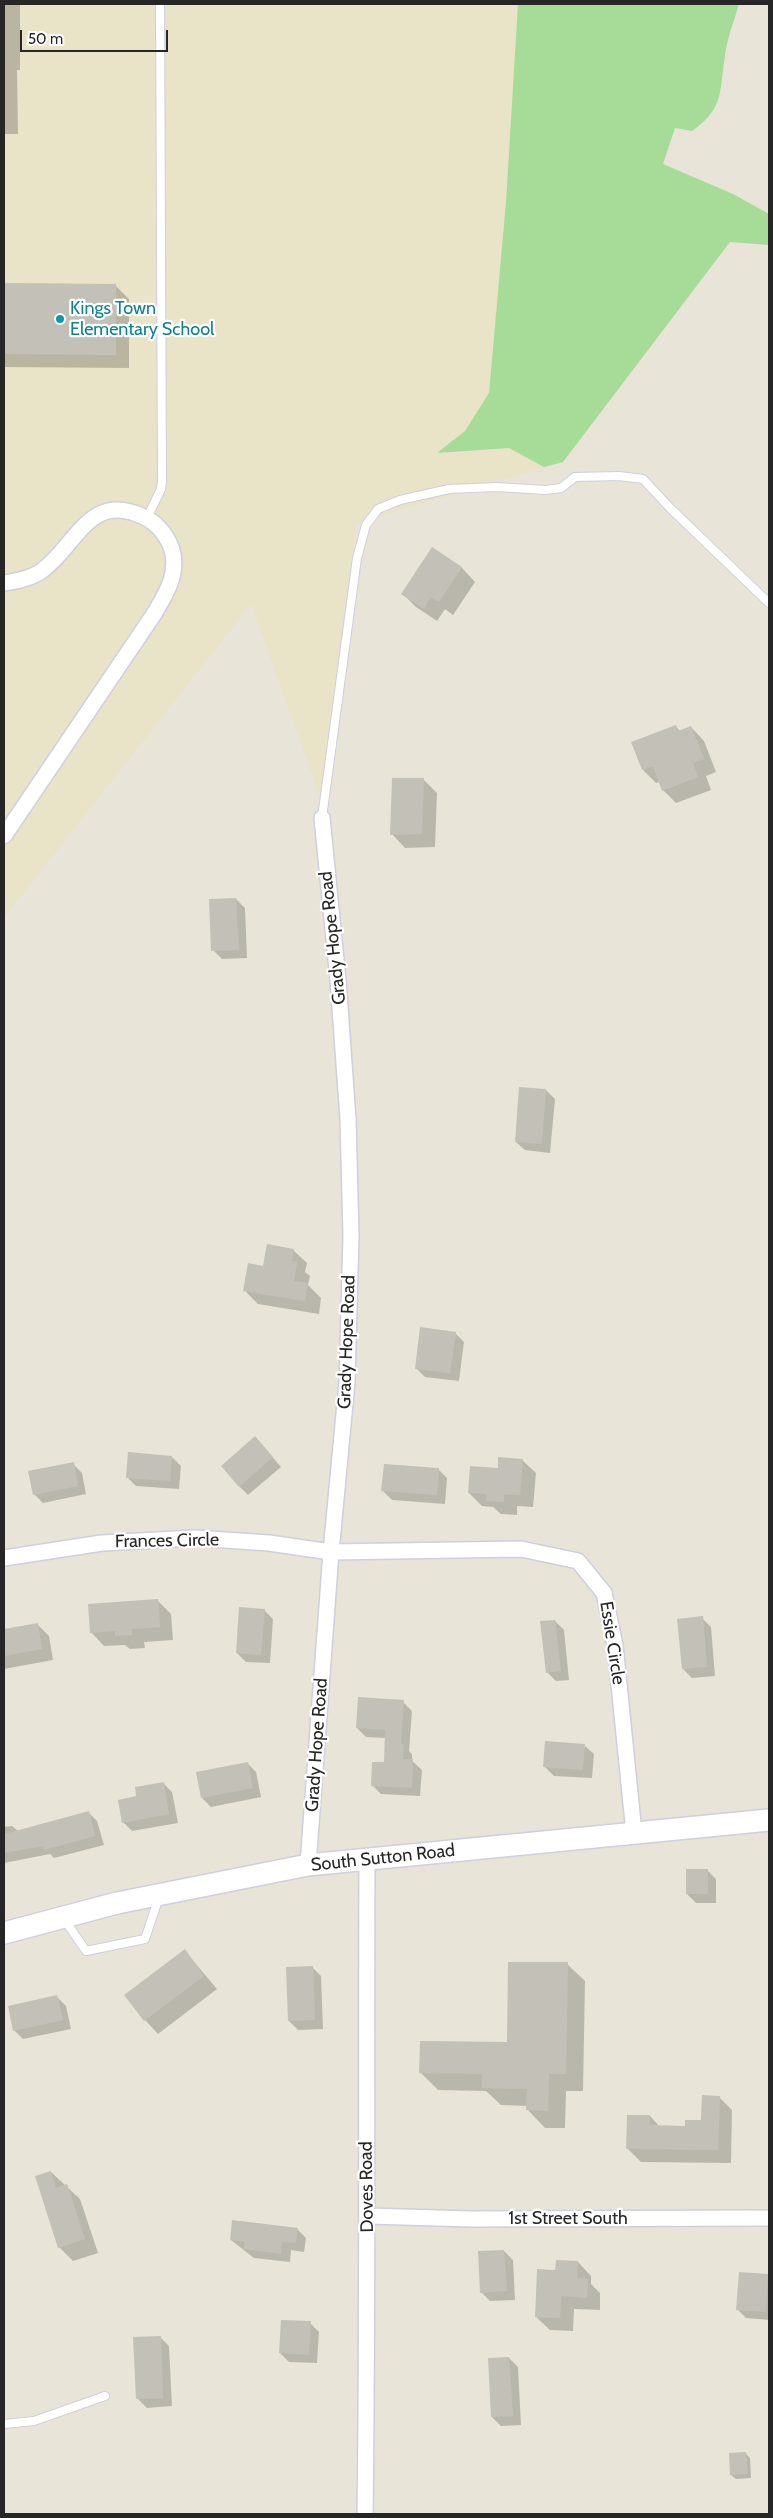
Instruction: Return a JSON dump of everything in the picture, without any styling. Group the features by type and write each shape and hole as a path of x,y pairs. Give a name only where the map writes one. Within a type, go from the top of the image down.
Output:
{"main road":[{"name":"South Sutton Road","path":"4,1933 160,1894 308,1865 769,1820"}],"street":[{"path":"4,583 23,579 39,572 52,562 83,524 94,516 108,511 127,511 146,518 166,536 172,548 175,564 174,577 168,591 4,836"},
{"name":"Grady Hope Road","path":"308,1865 331,1552 347,1382 351,1236 347,1109 338,980 322,818"},
{"name":"Frances Circle","path":"4,1558 102,1543 195,1538 269,1543 331,1552"},
{"name":"Essie Circle","path":"331,1552 521,1549 578,1561 604,1593 615,1645 634,1833"},
{"name":"Doves Road","path":"365,2514 368,2216 365,2126 367,1859"},
{"name":"1st Street South","path":"368,2216 471,2219 769,2218"}],"lane":[{"path":"146,518 161,489 162,482 160,4"},
{"path":"322,818 357,558 366,525 378,509 400,500 449,489 496,487 546,490 561,488 575,477 619,476 643,478 677,515 769,603"},
{"path":"62,1917 86,1951 145,1939 160,1894"},
{"path":"4,2424 34,2421 105,2396"}],"shaded area":[{"path":"4,4 701,4 563,462 357,523 321,799 251,604 4,918"}],"green space":[{"path":"518,4 739,4 727,43 719,98 703,123 692,131 675,128 663,164 733,194 769,214 769,245 730,242 563,462 544,467 509,448 437,453 465,431 489,393 506,202"}],"building":[{"name":"Kings Town Elementary School","path":"4,283 116,284 116,355 4,354"},
{"path":"432,547 462,567 439,602 431,597 424,609 401,594"},
{"path":"676,725 678,731 691,726 704,759 693,763 698,777 662,791 653,766 642,770 631,742"},
{"path":"392,778 424,778 422,834 390,835"},
{"path":"236,898 239,950 211,951 209,899"},
{"path":"519,1087 546,1089 542,1144 515,1142"},
{"path":"267,1244 294,1249 292,1261 297,1262 294,1281 308,1283 305,1301 243,1291 248,1263 263,1266"},
{"path":"420,1327 456,1332 450,1373 415,1369"},
{"path":"255,1436 273,1457 239,1487 221,1466"},
{"path":"128,1452 172,1456 170,1481 126,1478"},
{"path":"498,1457 523,1459 520,1495 504,1494 504,1502 486,1501 486,1494 468,1493 470,1466 498,1468"},
{"path":"74,1462 78,1486 33,1495 28,1471"},
{"path":"384,1464 439,1468 437,1495 381,1491"},
{"path":"158,1599 160,1627 132,1629 132,1635 115,1636 115,1631 90,1633 88,1604"},
{"path":"239,1607 265,1609 261,1655 236,1653"},
{"path":"703,1616 707,1667 682,1669 677,1619"},
{"path":"555,1620 561,1671 546,1673 540,1621"},
{"path":"38,1623 42,1649 4,1656 4,1629"},
{"path":"358,1697 404,1700 401,1744 404,1744 403,1759 413,1759 412,1788 371,1786 372,1762 384,1762 385,1730 356,1728"},
{"path":"545,1741 585,1744 583,1770 543,1767"},
{"path":"248,1762 253,1788 201,1798 196,1772"},
{"path":"164,1782 169,1814 122,1823 118,1800 136,1796 135,1787"},
{"path":"89,1811 95,1836 44,1850 43,1846 4,1853 4,1834"},
{"path":"686,1869 708,1869 708,1894 686,1894"},
{"path":"185,1949 204,1976 144,2021 124,1995"},
{"path":"508,1962 568,1962 566,2074 549,2074 548,2111 526,2110 527,2089 482,2088 482,2074 419,2073 420,2041 507,2042"},
{"path":"313,1966 315,2020 288,2021 286,1967"},
{"path":"57,1995 63,2020 13,2031 8,2006"},
{"path":"702,2095 720,2096 718,2150 626,2149 627,2115 650,2115 650,2125 685,2126 685,2120 701,2120"},
{"path":"51,2171 56,2188 67,2184 85,2239 58,2248 35,2176"},
{"path":"232,2220 298,2228 296,2243 282,2242 281,2254 244,2249 245,2242 230,2240"},
{"path":"504,2250 507,2291 480,2293 478,2251"},
{"path":"556,2260 578,2261 577,2278 588,2279 587,2298 561,2296 560,2318 535,2317 537,2269 555,2270"},
{"path":"739,2272 768,2274 766,2312 736,2310"},
{"path":"281,2320 311,2321 309,2355 279,2353"},
{"path":"161,2336 163,2398 136,2399 133,2337"},
{"path":"509,2357 513,2416 491,2417 488,2358"},
{"path":"746,2452 748,2474 730,2475 729,2453"}],"place":[{"name":"Kings Town Elementary School","path":"60,319"}]}
